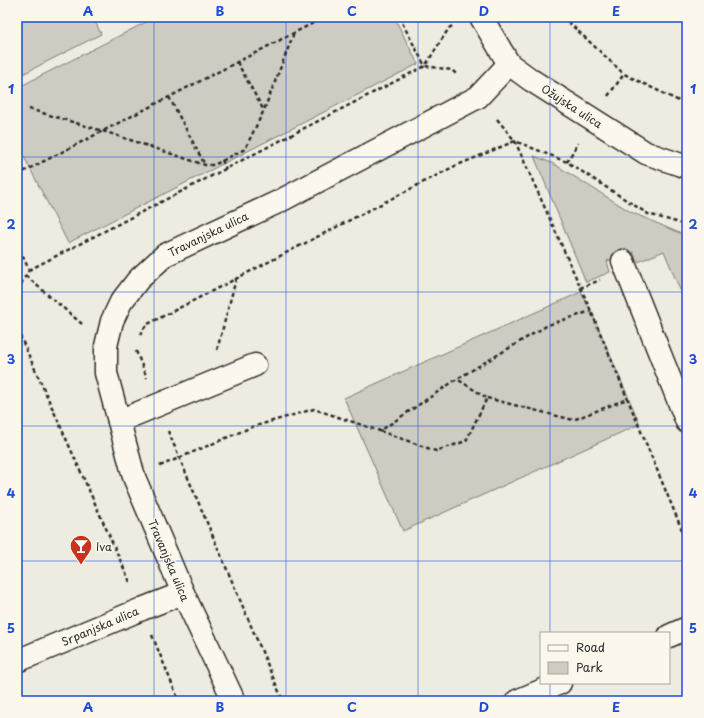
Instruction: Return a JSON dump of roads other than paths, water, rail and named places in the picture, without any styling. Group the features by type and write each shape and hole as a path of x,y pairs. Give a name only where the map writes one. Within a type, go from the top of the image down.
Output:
{"street":[{"name":"Ožujska ulica","path":"481,17 509,64 646,153 687,167"},
{"name":"Travanjska ulica","path":"234,701 183,593 134,477 106,373 107,344 112,321 121,302 138,280 165,255 280,200 478,97 509,64"},
{"path":"623,261 687,422"},
{"path":"118,421 255,365"},
{"name":"Srpanjska ulica","path":"17,661 142,608 183,593"},
{"path":"670,636 687,628"},
{"path":"518,701 558,684"}],"place":[{"name":"Iva","path":"81,566"}]}
